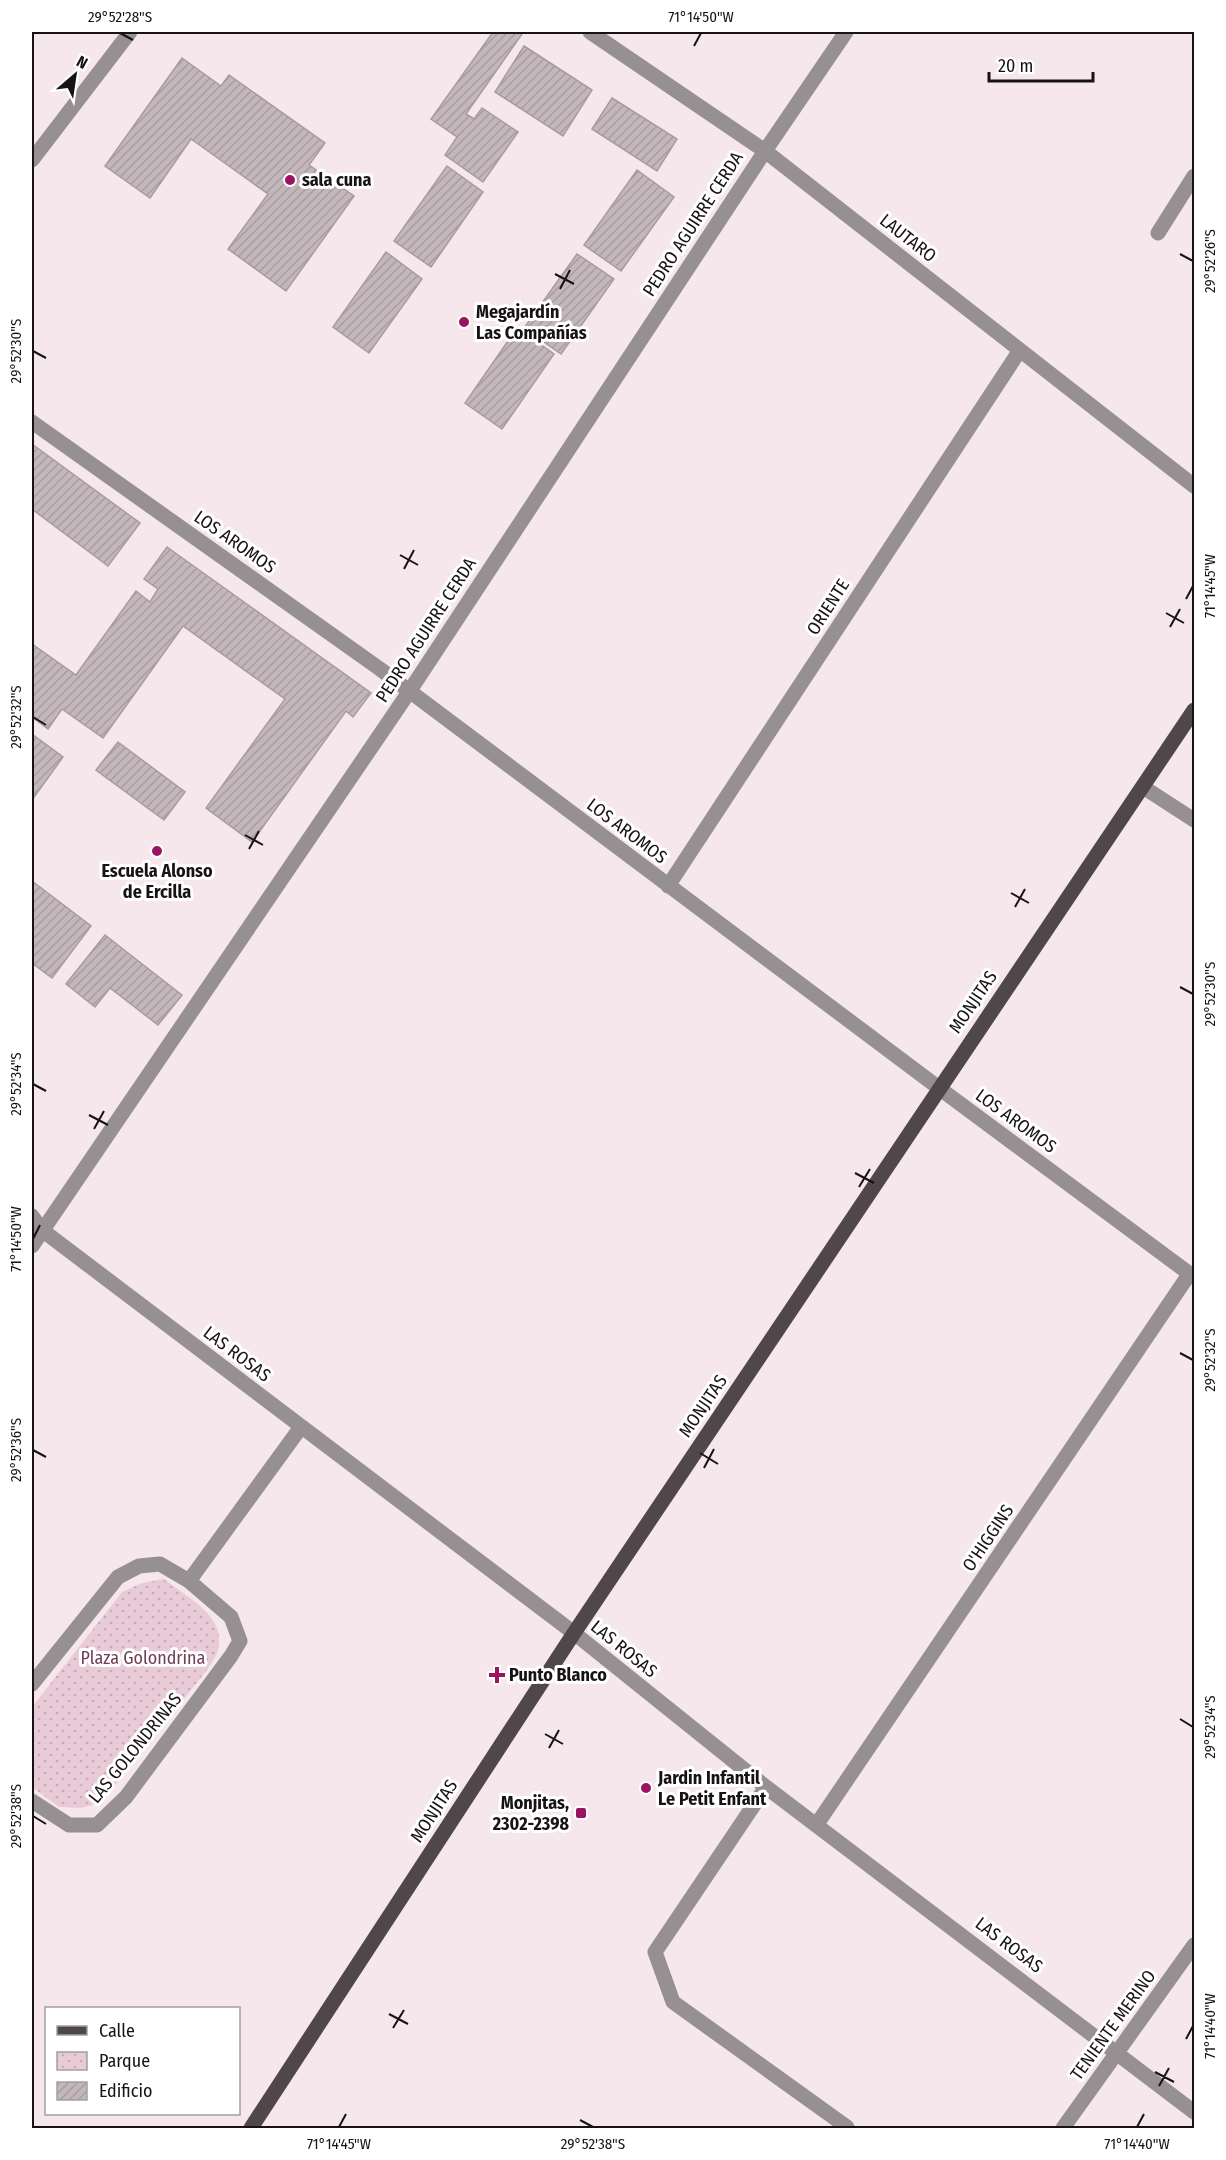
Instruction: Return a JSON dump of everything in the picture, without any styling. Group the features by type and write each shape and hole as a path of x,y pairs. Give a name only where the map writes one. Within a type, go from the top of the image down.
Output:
{"main road":[{"name":"MONJITAS","path":"251,2128 573,1633 1194,710"}],"street":[{"path":"32,160 130,32"},
{"name":"LAUTARO","path":"590,32 765,151 1194,486"},
{"name":"PEDRO AGUIRRE CERDA","path":"32,1246 410,692 765,151 846,32"},
{"path":"1158,233 1194,176"},
{"name":"ORIENTE","path":"668,886 1020,350"},
{"name":"LOS AROMOS","path":"32,422 380,669 1192,1275"},
{"path":"1143,787 1194,820"},
{"name":"LAS ROSAS","path":"32,1216 42,1230 573,1633 766,1787 818,1824 1194,2112"},
{"name":"O'HIGGINS","path":"818,1824 1192,1275"},
{"path":"189,1581 301,1426"},
{"name":"LAS GOLONDRINAS","path":"32,1684 118,1576 139,1566 160,1564 189,1581 231,1617 240,1641 126,1797 97,1825 69,1825 32,1801"},
{"path":"766,1787 655,1952 673,2002 847,2127"},
{"name":"TENIENTE MERINO","path":"1063,2128 1194,1945"}],"green space":[{"name":"Plaza Golondrina","path":"164,1579 193,1600 210,1617 219,1637 216,1654 207,1670 111,1790 93,1805 80,1808 59,1807 32,1787 32,1707 122,1592 142,1583"}],"building":[{"path":"493,32 522,34 466,114 474,119 482,108 518,132 483,182 445,155 457,137 431,119"},
{"path":"524,46 592,90 563,136 495,92"},
{"name":"sala cuna","path":"182,58 221,86 229,75 325,143 309,165 354,196 286,291 228,249 268,194 191,139 150,198 105,166"},
{"path":"612,98 677,139 657,171 592,129"},
{"path":"447,166 483,192 431,267 394,241"},
{"path":"637,170 674,197 621,271 584,245"},
{"path":"386,252 422,279 369,353 333,327"},
{"path":"577,254 614,279 561,354 524,328"},
{"path":"517,328 554,354 502,429 465,403"},
{"path":"32,444 140,523 108,566 32,509"},
{"path":"167,547 371,693 353,717 346,711 252,842 206,808 285,699 183,626 103,738 62,709 48,729 32,717 32,644 76,675 136,591 150,602 158,589 144,579"},
{"path":"32,734 63,757 32,800"},
{"path":"118,742 185,792 164,820 96,770"},
{"path":"32,881 91,926 52,978 32,963"},
{"path":"105,935 182,995 158,1025 110,988 95,1007 66,984"}],"place":[{"name":"sala cuna","path":"290,180"},
{"name":"Megajardín Las Compañías","path":"464,322"},
{"name":"Escuela Alonso de Ercilla","path":"157,851"},
{"name":"Punto Blanco","path":"497,1675"},
{"name":"Jardin Infantil Le Petit Enfant","path":"646,1788"},
{"name":"Monjitas, 2302-2398","path":"581,1813"}]}
